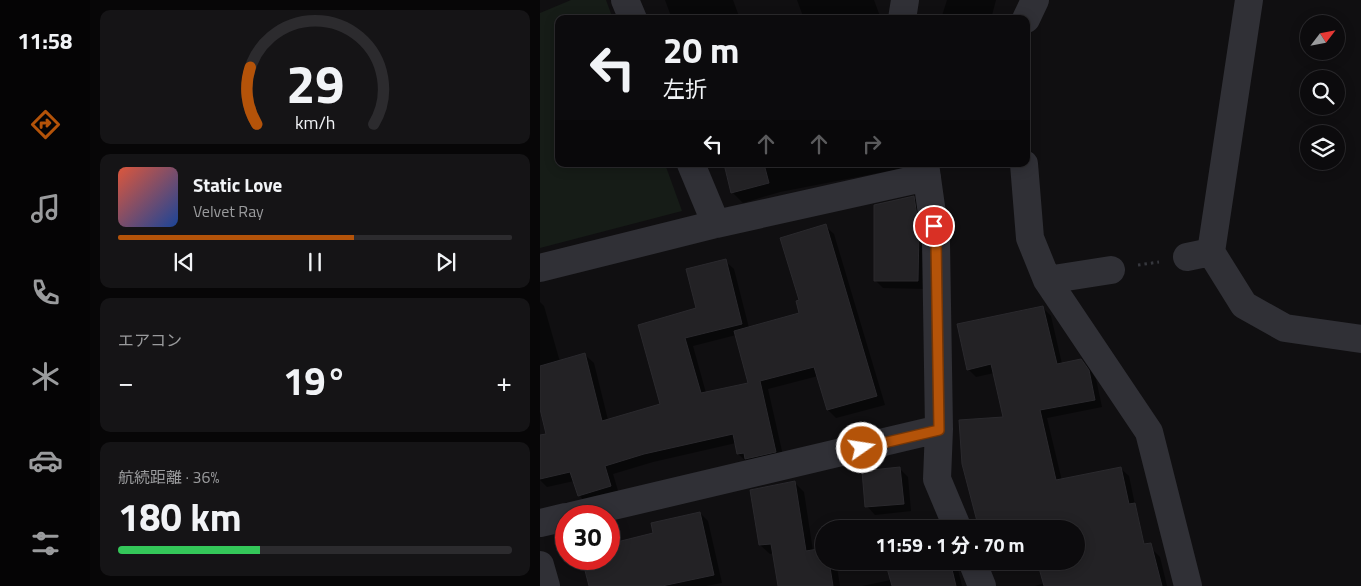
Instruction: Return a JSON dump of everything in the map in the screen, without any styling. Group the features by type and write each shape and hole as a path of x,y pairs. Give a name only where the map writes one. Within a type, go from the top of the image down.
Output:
{"street":[{"path":"625,0 631,15"},
{"path":"903,15 905,0"},
{"path":"1028,15 1035,0"},
{"path":"1249,0 1199,255 1244,305 1285,328 1361,338"},
{"path":"692,167 716,224"},
{"path":"1024,167 1030,238 1047,280 1149,432 1188,586"},
{"path":"540,268 926,170 936,242 939,430 937,478 954,520"},
{"path":"1047,280 1111,270"},
{"path":"618,505 939,430"},
{"path":"540,524 555,520"},
{"path":"540,564 546,586"},
{"path":"976,570 982,586"}],"path":[{"path":"1111,270 1199,255"}],"shaded area":[{"path":"571,0 606,0 612,15 555,15 555,167 666,167 682,211 540,248 540,13"}],"building":[{"path":"725,167 765,167 769,183 731,193"},
{"path":"914,196 919,230 918,281 874,281 874,205"},
{"path":"826,224 877,396 827,410 814,367 760,381 776,452 745,459 744,453 737,454 733,434 644,454 605,466 611,486 578,496 570,472 540,479 540,435 546,434 540,409 540,366 585,353 602,421 660,404 638,325 696,308 686,269 726,259 742,324 685,338 701,393 748,383 734,331 799,313 796,301 799,300 780,238"},
{"path":"1043,306 1057,364 1081,359 1089,370 1095,400 1040,410 1056,480 1121,467 1129,504 1135,503 1144,544 1151,543 1162,586 1044,586 1040,570 1085,570 1085,520 977,520 962,464 959,420 1003,417 991,364 967,370 957,324"},
{"path":"900,467 904,504 865,507 862,471"},
{"path":"795,481 806,551 815,550 815,570 830,570 833,586 778,586 771,544 759,545 750,490"},
{"path":"700,512 714,575 662,586 589,586 585,570 620,570 620,541 653,533 651,523"},
{"path":"888,570 952,570 956,586 892,586"}],"route":[{"path":"862,448 939,430 936,242 934,226"}]}
